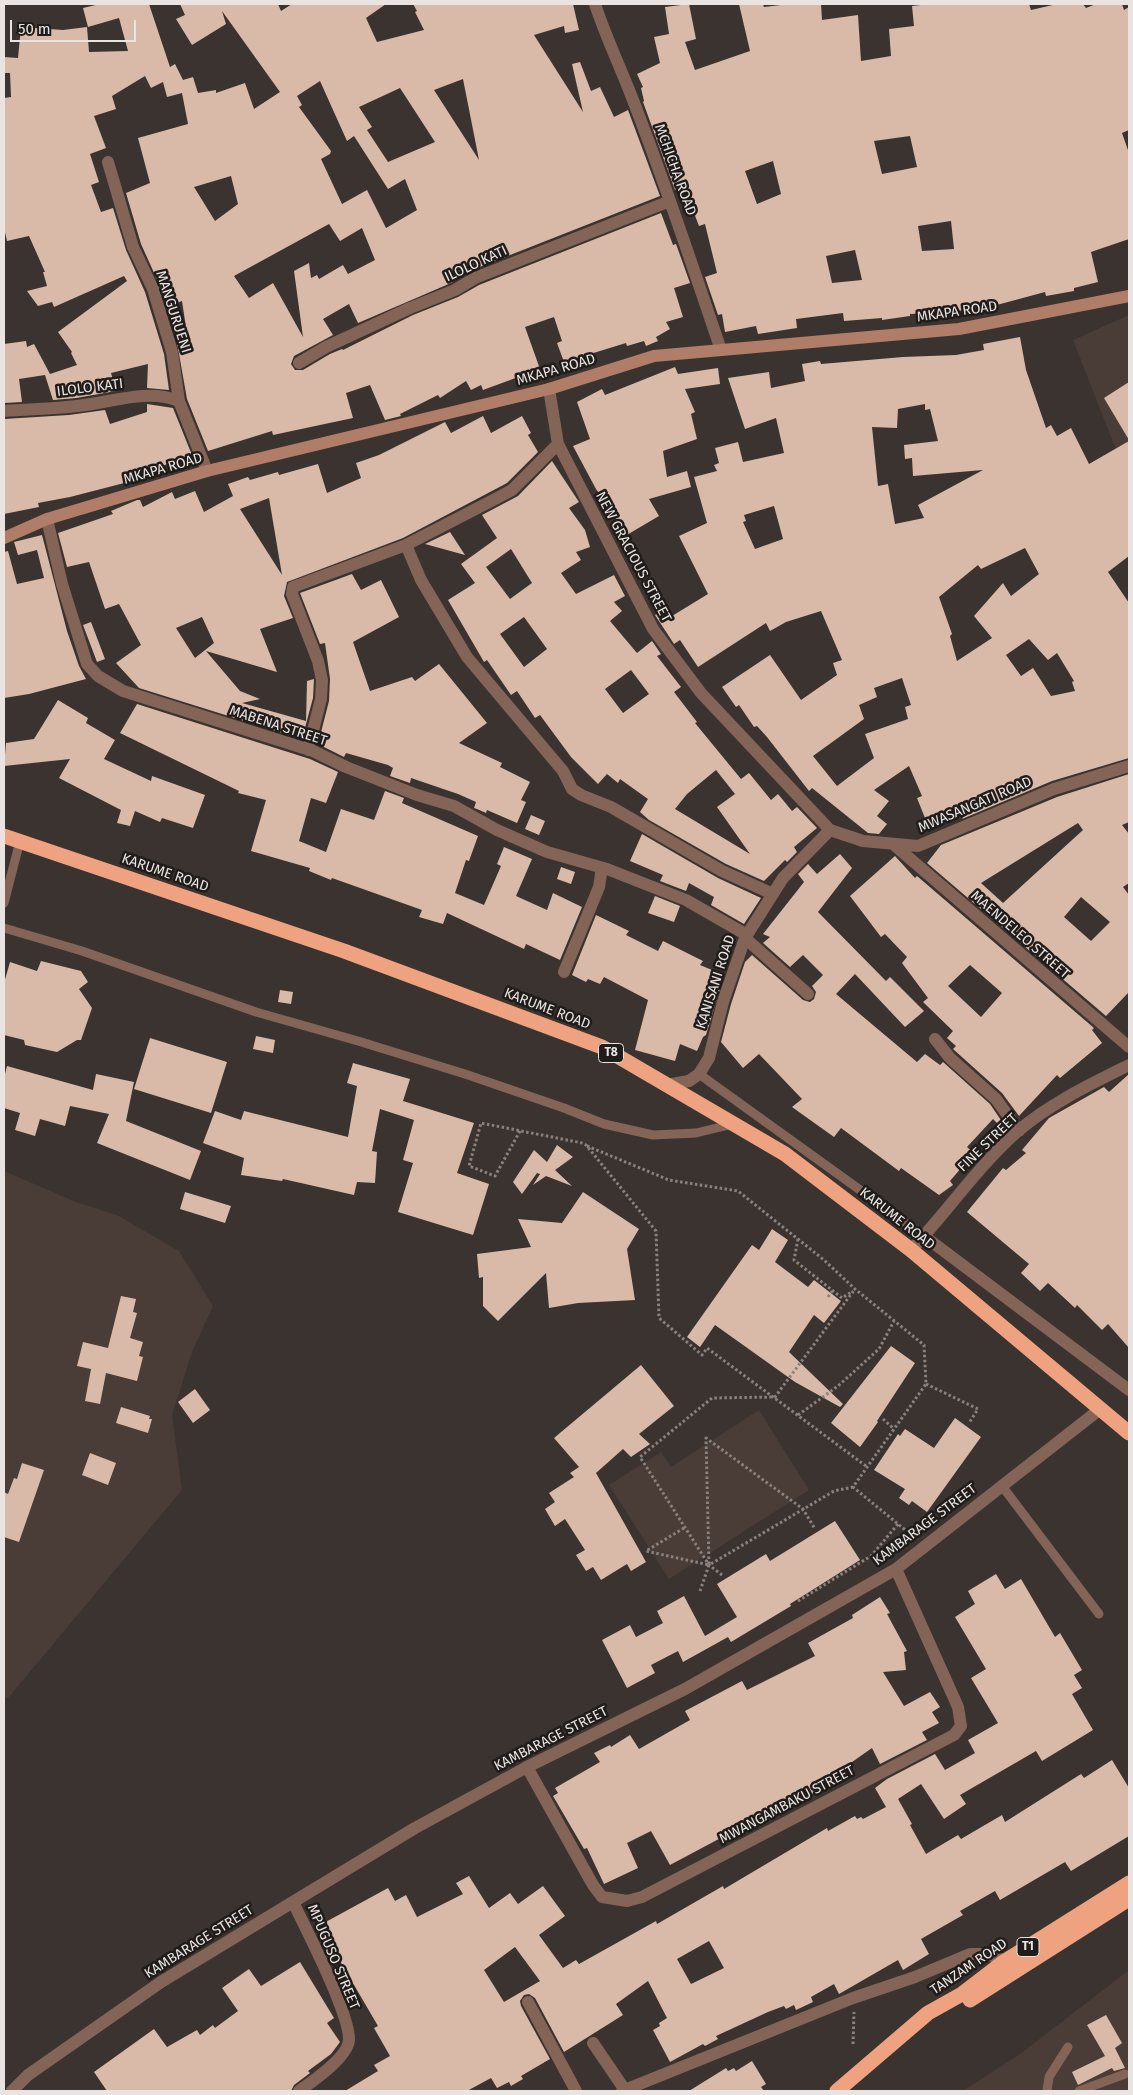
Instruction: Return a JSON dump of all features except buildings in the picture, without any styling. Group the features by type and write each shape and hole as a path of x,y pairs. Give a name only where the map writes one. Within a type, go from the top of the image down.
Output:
{"highway":[{"name":"KARUME ROAD","path":"4,836 344,951 542,1023 602,1047 785,1154 911,1250 1099,1410 1129,1433"},
{"name":"TANZAM ROAD","path":"837,2091 928,2013 962,1994 1005,1961 1129,1883"},
{"name":"TANZAM ROAD","path":"928,2013 968,2000 1129,1899"}],"street":[{"name":"MCHICHA ROAD","path":"595,4 608,41 631,94 670,201 721,350"},
{"name":"MANGURUENI","path":"108,162 134,247 153,290 172,352 179,401 207,471"},
{"name":"ILOLO KATI","path":"299,363 326,347 455,290 474,278 670,201"},
{"name":"MKAPA ROAD","path":"4,538 47,519 207,471 549,388 654,356 959,330 1129,296"},
{"name":"NEW GRACIOUS STREET","path":"549,388 558,444 653,629 701,693 830,830"},
{"name":"ILOLO KATI","path":"4,411 76,406 144,395 168,396 179,401"},
{"path":"308,750 321,699 322,680 318,661 291,591 298,584 406,545 512,490 558,444"},
{"name":"MABENA STREET","path":"47,519 62,584 87,664 98,676 123,691 308,750 417,795 454,806 497,830 547,852 604,868 686,900 746,937 808,994"},
{"path":"406,545 421,580 467,658 563,771 572,789 581,795 611,807 722,871 774,894"},
{"name":"MWASANGATI ROAD","path":"830,830 862,841 918,846 1054,789 1129,766"},
{"name":"KANISANI ROAD","path":"699,1074 709,1058 723,1002 746,937 783,878 830,830"},
{"name":"MAENDELEO STREET","path":"893,844 1129,1047"},
{"path":"564,972 599,887 604,868"},
{"path":"934,1039 950,1058 996,1099 1019,1130"},
{"name":"FINE STREET","path":"911,1250 975,1175 1019,1130 1073,1093 1129,1065"},
{"path":"666,1086 689,1081 699,1074"},
{"path":"924,1236 1129,1390"},
{"name":"KAMBARAGE STREET","path":"12,2091 28,2075 161,1982 415,1828 527,1767 685,1689 896,1569 1099,1410"},
{"name":"MWANGAMBAKU STREET","path":"527,1767 593,1886 602,1897 627,1901 642,1897 954,1735 961,1726 958,1707 896,1569"},
{"name":"MPUGUSO STREET","path":"293,1902 342,2012 349,2040 345,2052 299,2091"},
{"path":"594,2043 623,2090 853,1998 915,1977 970,1954 988,1954 1005,1961"},
{"path":"528,2002 576,2091"}],"lane":[{"path":"4,903 20,841"},
{"path":"4,928 82,951 256,1012 465,1074 611,1126 633,1132 670,1135 696,1134 733,1124"},
{"path":"699,1074 924,1236"},
{"path":"1002,1486 1099,1614"},
{"path":"1048,2091 1049,2077 1068,2047"},
{"path":"1079,2091 1125,2074"}],"path":[{"path":"520,1131 494,1176 469,1166 481,1122 586,1145 669,1180 738,1191 924,1345 926,1384 852,1486 834,1491 710,1565 646,1551 684,1528"},
{"path":"586,1145 656,1231 659,1318 702,1355 707,1348 866,1466"},
{"path":"798,1239 794,1260 842,1298 855,1289"},
{"path":"775,1397 855,1289"},
{"path":"828,1298 833,1290"},
{"path":"798,1415 838,1386 879,1349 894,1321"},
{"path":"926,1384 978,1409 970,1423"},
{"path":"722,1575 710,1565 684,1528 640,1457 712,1398 775,1397"},
{"path":"883,1418 894,1428"},
{"path":"700,1592 710,1565 706,1438 803,1509 815,1529"},
{"path":"852,1486 925,1546"},
{"path":"798,1601 871,1556 898,1524"},
{"path":"853,1998 853,2044"}],"shaded area":[{"path":"1129,315 1129,478 1122,465 1073,340"},
{"path":"4,1171 76,1202 117,1215 179,1251 213,1306 192,1352 172,1415 182,1490 8,1698 4,1699"},
{"path":"759,1410 809,1490 669,1579 609,1485 661,1452 671,1467"},
{"path":"1129,1970 1129,2091 963,2091 1020,2054"}]}
